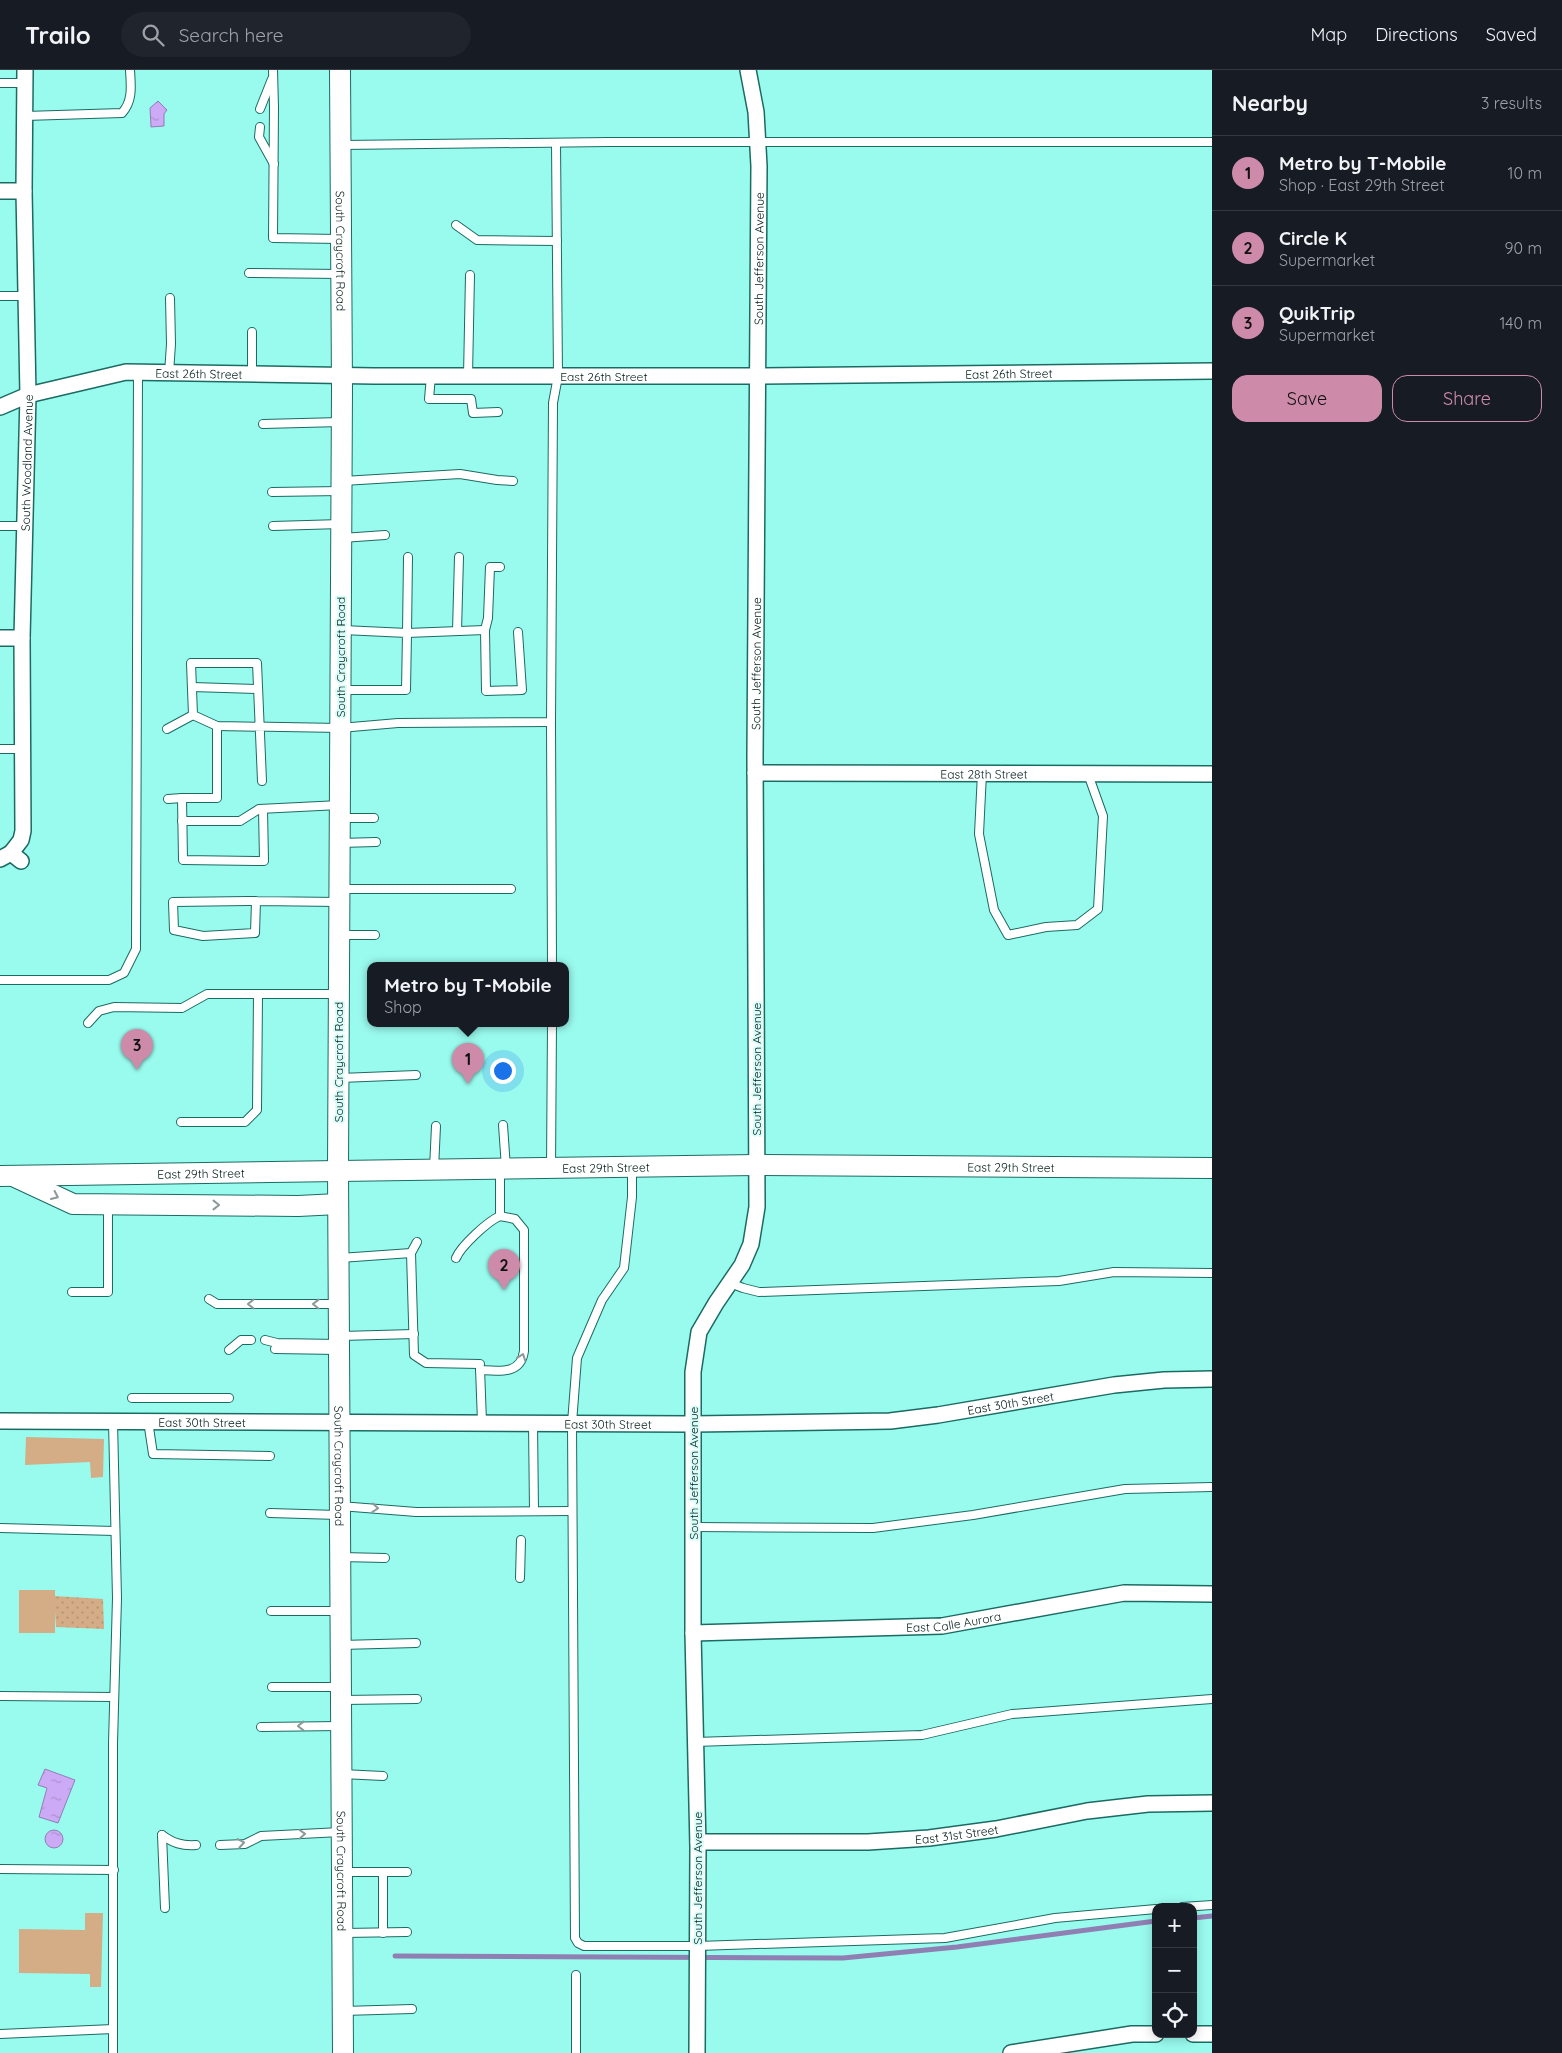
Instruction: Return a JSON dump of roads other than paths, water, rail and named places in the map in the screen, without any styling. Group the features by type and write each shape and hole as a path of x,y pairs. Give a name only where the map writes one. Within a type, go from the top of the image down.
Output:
{"main road":[{"name":"South Craycroft Road","path":"340,70 342,375 338,1258 343,2053"},
{"name":"East 29th Street","path":"5,1176 756,1165 1212,1168"},
{"path":"5,1176 73,1204 298,1206 338,1204"}],"street":[{"name":"South Jefferson Avenue","path":"698,2053 698,1842 693,1633 693,1372 699,1332 716,1303 742,1266 751,1244 756,1207 755,772 759,243 758,142 756,112 748,70"},
{"name":"South Woodland Avenue","path":"11,858 21,840 23,831 22,638 28,395 24,190 25,76"},
{"path":"0,190 24,190"},
{"name":"East 26th Street","path":"0,406 28,395 126,372 431,376 758,376 1212,371"},
{"path":"0,638 22,638"},
{"name":"East 28th Street","path":"755,772 1212,774"},
{"name":"East 30th Street","path":"0,1421 693,1424 890,1421 957,1412 1114,1385 1164,1380 1212,1379"},
{"name":"East Calle Aurora","path":"693,1633 942,1626 1124,1593 1212,1594"},
{"name":"East 31st Street","path":"698,1842 868,1842 929,1838 996,1829 1087,1811 1148,1804 1212,1803"},
{"path":"1011,2053 1132,2034 1152,2034"},
{"path":"1197,2034 1212,2034"}],"lane":[{"path":"25,116 122,113 128,106 131,97 130,70"},
{"path":"260,108 273,74"},
{"path":"273,74 273,238 341,239"},
{"path":"0,83 25,76"},
{"path":"260,127 259,137 274,164"},
{"path":"340,145 758,142 1212,142"},
{"path":"552,962 553,403 558,376 556,143"},
{"path":"456,225 477,240 557,241"},
{"path":"249,272 341,274"},
{"path":"468,376 470,275"},
{"path":"0,296 26,296"},
{"path":"169,373 171,344 170,298"},
{"path":"252,332 252,374"},
{"path":"0,980 109,980 124,974 136,949 138,372"},
{"path":"431,376 429,398 471,399 473,413 498,412"},
{"path":"263,424 341,422"},
{"path":"272,492 460,474 513,481"},
{"path":"0,526 25,526"},
{"path":"274,526 385,535"},
{"path":"340,690 406,690 408,557"},
{"path":"457,631 458,557"},
{"path":"500,567 490,566 488,618 485,630 486,691 522,690 518,632"},
{"path":"340,630 407,633 485,630"},
{"path":"193,715 191,663 257,663 262,781"},
{"path":"192,687 258,688"},
{"path":"193,715 216,726 260,727 340,728 398,723 551,722"},
{"path":"167,729 193,715"},
{"path":"168,799 216,798 216,726"},
{"path":"0,749 23,749"},
{"path":"982,773 979,834 994,910 1008,935 1046,927 1077,925 1098,909 1103,816 1088,774"},
{"path":"182,798 183,860 264,860 263,809"},
{"path":"182,821 240,821 263,809 340,811 374,818"},
{"path":"339,843 376,842"},
{"path":"256,900 255,934 203,936 174,930 173,902 511,889"},
{"path":"339,935 375,935"},
{"path":"88,1023 98,1011 114,1007 182,1008 207,994 339,994"},
{"path":"181,1122 244,1122 257,1110 258,994"},
{"path":"551,1168 552,1027"},
{"path":"338,1078 416,1075"},
{"path":"500,1216 503,1125"},
{"path":"434,1169 436,1126"},
{"path":"632,1166 632,1197 624,1268 602,1300 577,1358 572,1423 575,1938 578,1943 584,1946 698,1946 945,1938 1054,1918 1152,1909"},
{"path":"72,1292 108,1292 108,1204"},
{"path":"417,1242 411,1253 414,1355 426,1363 480,1365 509,1371 518,1366 523,1358 524,1351 524,1230 516,1219 500,1216 493,1219 458,1253 456,1258"},
{"path":"338,1258 411,1253"},
{"path":"730,1282 759,1292 1059,1280 1114,1272 1212,1273"},
{"path":"209,1299 218,1304 339,1304"},
{"path":"275,1349 414,1334"},
{"path":"229,1350 241,1340 250,1340"},
{"path":"265,1340 277,1343 339,1343"},
{"path":"480,1365 482,1422"},
{"path":"132,1398 229,1398"},
{"path":"113,1421 117,1598 114,1697 113,2053"},
{"path":"148,1421 153,1454 270,1456"},
{"path":"533,1423 534,1511"},
{"path":"693,1527 873,1528 973,1515 1125,1489 1212,1487"},
{"path":"270,1513 340,1510 409,1510 416,1512 572,1511"},
{"path":"0,1528 115,1531"},
{"path":"520,1578 521,1540"},
{"path":"340,1558 385,1558"},
{"path":"271,1611 341,1611"},
{"path":"341,1645 416,1643"},
{"path":"272,1687 416,1699"},
{"path":"0,1696 114,1697"},
{"path":"696,1742 922,1735 1012,1714 1212,1699"},
{"path":"261,1727 342,1726"},
{"path":"342,1774 383,1776"},
{"path":"220,1845 245,1844 261,1836 343,1832"},
{"path":"165,1908 162,1835 172,1842 185,1846 196,1845"},
{"path":"0,1868 114,1870"},
{"path":"343,1872 407,1872"},
{"path":"382,1933 383,1873"},
{"path":"1197,1906 1212,1905"},
{"path":"342,1933 407,1932"},
{"path":"576,1976 576,2053"},
{"path":"343,2011 412,2009"},
{"path":"0,2034 114,2029"}],"water":[{"path":"158,101 167,110 164,114 164,126 151,127 150,108"},
{"path":"45,1769 75,1780 58,1823 39,1817 47,1788 38,1785"},
{"path":"54,1830 60,1833 63,1839 60,1845 54,1848 48,1845 45,1839 48,1833"}],"waterway":[{"path":"1197,1918 1212,1916"},
{"path":"395,1956 843,1958 957,1947 1152,1922"}],"place":[{"name":"QuikTrip","path":"137,1070"},
{"name":"Metro by T-Mobile","path":"468,1084"},
{"name":"Circle K","path":"504,1290"}]}
